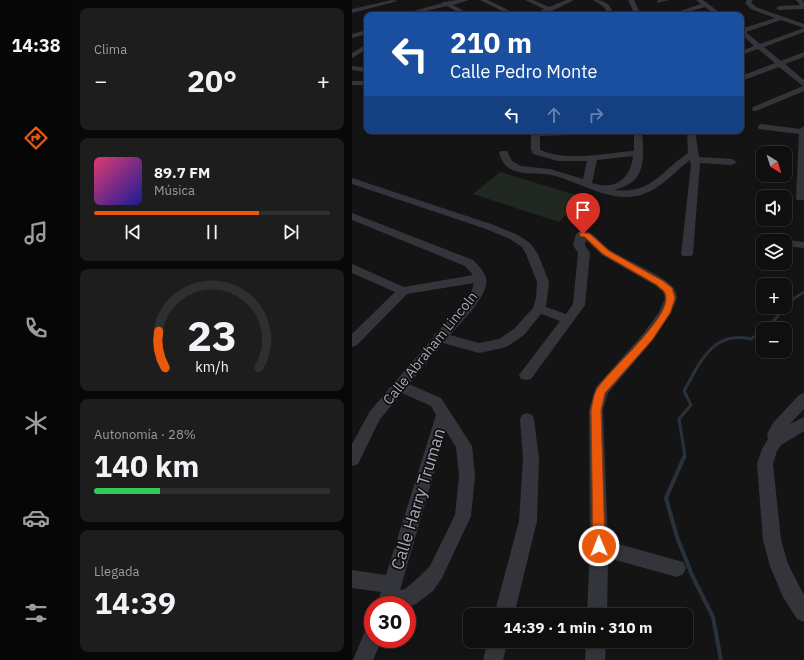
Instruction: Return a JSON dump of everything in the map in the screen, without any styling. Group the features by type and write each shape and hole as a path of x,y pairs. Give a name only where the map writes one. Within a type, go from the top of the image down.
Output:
{"street":[{"path":"352,11 395,0 402,4"},
{"path":"439,0 462,12"},
{"path":"410,8 417,11 466,0"},
{"path":"483,0 508,12"},
{"path":"528,0 550,10"},
{"path":"544,12 571,0"},
{"path":"600,0 607,6 609,10 608,12"},
{"path":"631,0 637,12"},
{"path":"659,2 666,0"},
{"path":"699,0 716,12"},
{"path":"800,0 804,7 774,6 753,3 754,8 804,26"},
{"path":"352,4 370,12"},
{"path":"681,12 705,5"},
{"path":"774,6 798,14"},
{"path":"744,30 780,18"},
{"path":"744,52 804,30"},
{"path":"354,33 364,31"},
{"path":"744,34 804,84"},
{"path":"352,56 364,48"},
{"path":"744,78 804,54"},
{"path":"352,68 364,70"},
{"path":"352,83 364,83"},
{"path":"756,109 804,88"},
{"path":"762,127 804,132"},
{"path":"802,198 804,129"},
{"path":"536,134 535,149 540,154 574,159 638,153"},
{"path":"604,189 625,182 634,172 638,161 638,134"},
{"path":"687,254 696,165 693,157 691,134"},
{"path":"504,153 508,163 515,168 555,173 587,184 625,194 636,193 659,183 685,159 693,157 732,162"},
{"path":"587,184 593,157"},
{"path":"352,181 434,207 514,237 526,245 532,254 543,282 542,298 539,309 519,332 506,341 492,346 473,347 440,337"},
{"path":"352,228 358,218"},
{"name":"Calle Abraham Lincoln","path":"352,459 376,415 477,294 481,284 477,270 469,264 358,218"},
{"path":"526,375 579,305 584,253 579,245 581,235 588,236 606,252 660,283 669,290 671,298 665,313 648,338 601,391 596,410 599,546 596,608"},
{"path":"792,244 804,245"},
{"path":"353,269 403,291 480,278"},
{"path":"352,342 403,291"},
{"path":"539,309 568,319"},
{"path":"400,386 436,402 464,446 467,476 463,516 436,572 426,584 410,596"},
{"path":"776,440 775,434 778,427 804,399"},
{"name":"Calle Harry Truman","path":"388,596 444,414"},
{"path":"506,608 528,521 531,459 527,418"},
{"path":"804,423 776,440 770,449 765,464 772,540 779,566 787,584 804,612"},
{"path":"599,546 677,568"},
{"name":"Calle Harry Truman","path":"352,579 386,596"},
{"path":"363,660 368,648"},
{"path":"493,660 496,648"}],"shaded area":[{"path":"500,172 583,197 559,222 473,194"}],"waterway":[{"path":"793,299 804,292"},
{"path":"772,322 793,299"},
{"path":"684,458 685,456 679,419 691,405 684,391 696,370 709,351 717,344 726,339 751,339 756,336"},
{"path":"684,457 666,498 677,537 692,575 713,617 721,660"}],"route":[{"path":"583,234 588,236 606,252 660,283 669,290 671,298 665,313 648,338 601,391 596,410 599,546"}]}
